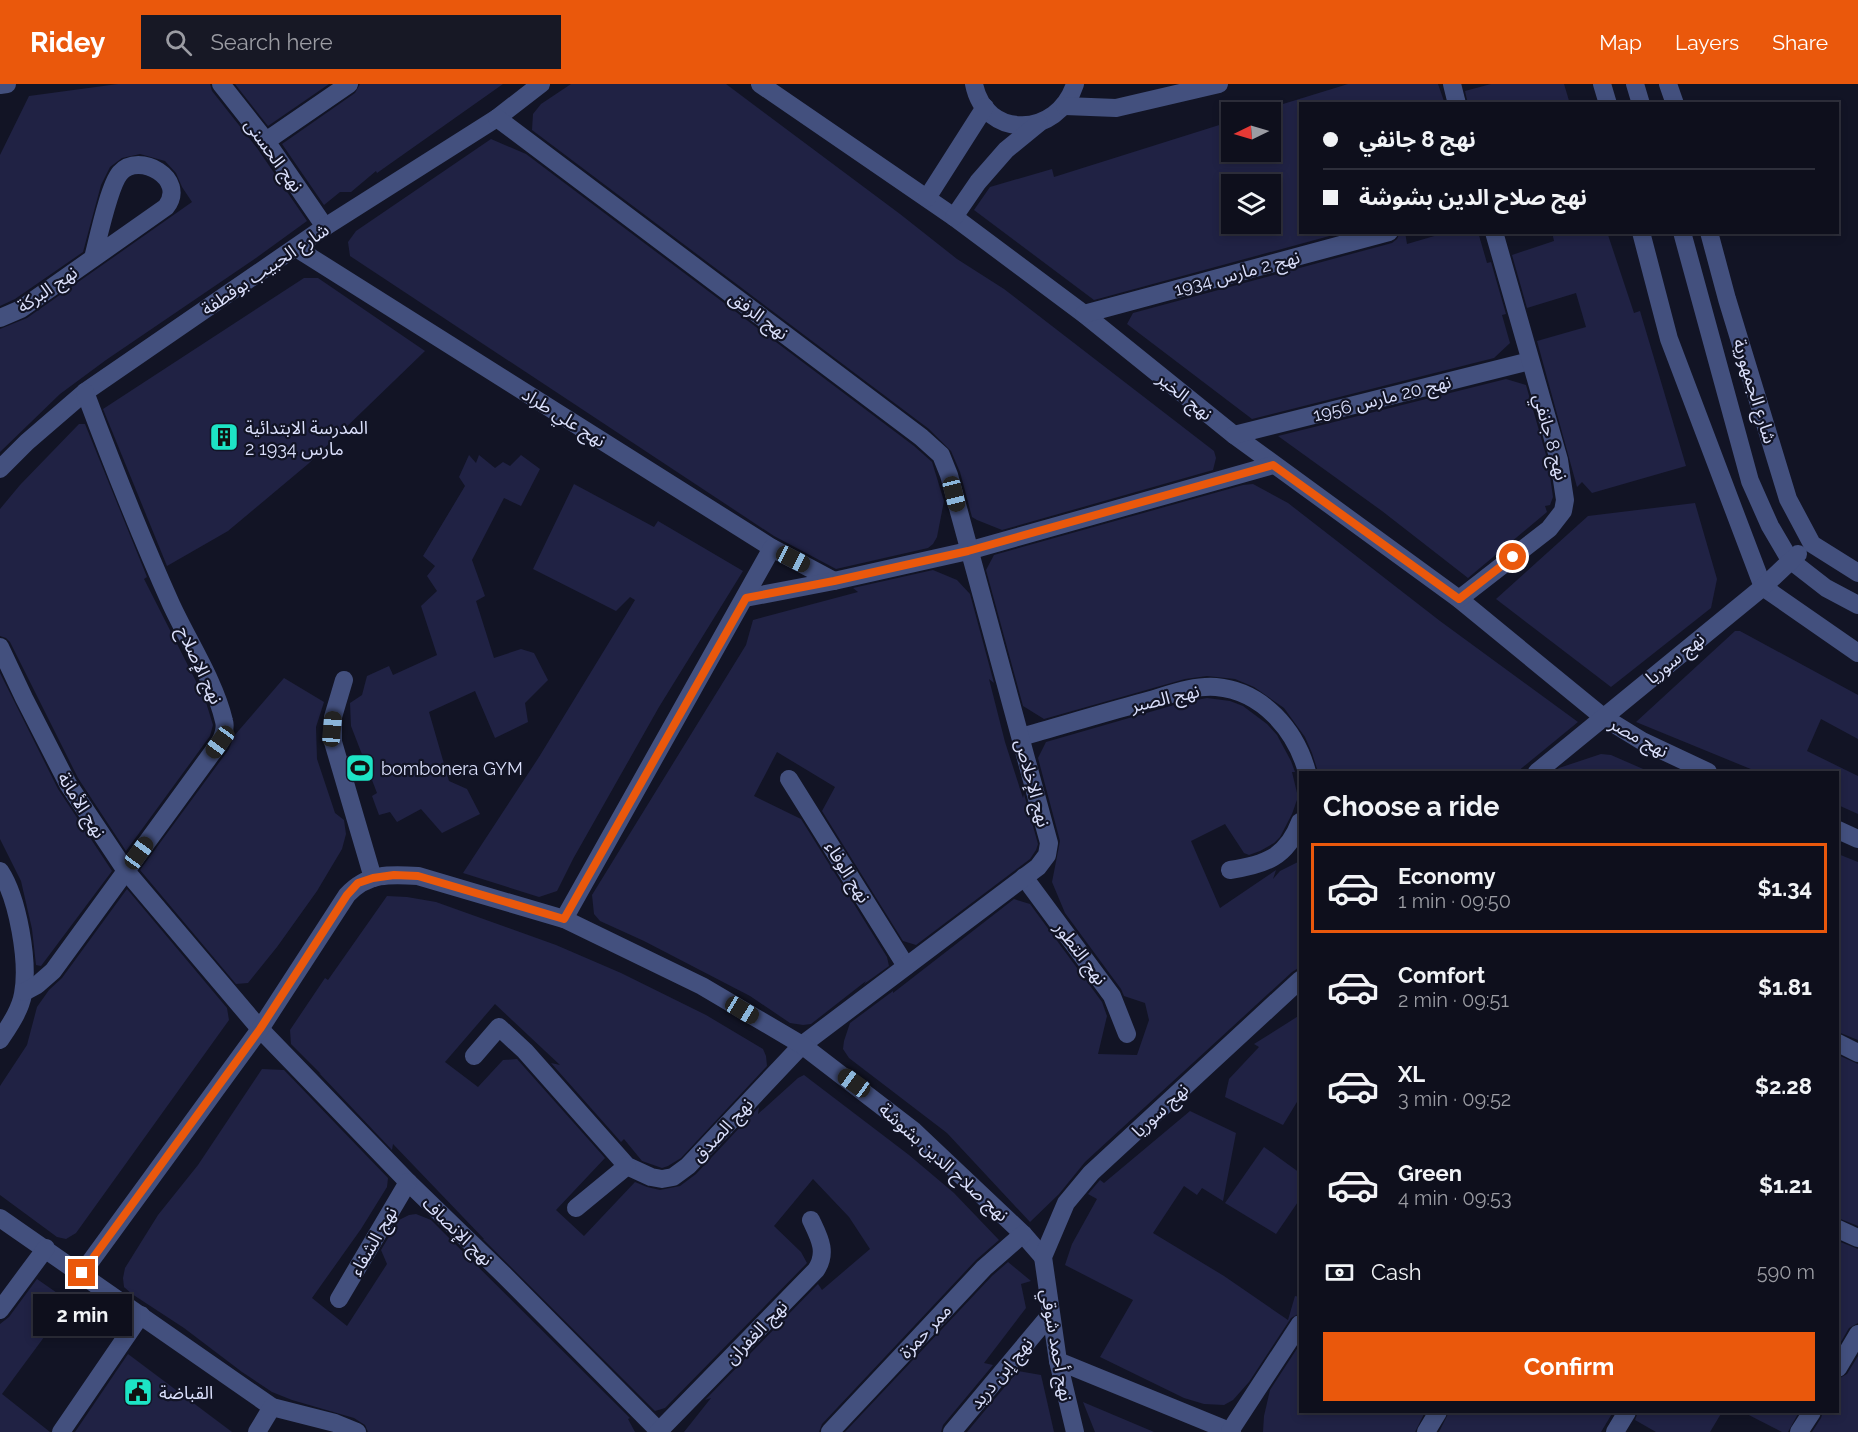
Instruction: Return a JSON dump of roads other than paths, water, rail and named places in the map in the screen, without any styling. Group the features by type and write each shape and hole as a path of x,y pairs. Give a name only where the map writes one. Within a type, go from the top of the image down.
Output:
{"street":[{"path":"0,85 7,84"},
{"name":"نهج الحسنى","path":"221,84 266,141 326,227"},
{"path":"266,141 349,84"},
{"name":"شارع الحبيب بوقطفة","path":"0,469 27,442 86,393 326,227 497,118 541,84"},
{"name":"نهج الخير","path":"760,84 954,217 1084,314 1233,435 1459,599 1603,717"},
{"path":"973,85 985,107 996,117 1024,126 1053,117 1065,106 1075,84"},
{"path":"1065,106 1116,108 1219,84"},
{"path":"1452,84 1456,102"},
{"path":"1602,84 1607,102"},
{"path":"1635,84 1640,102"},
{"path":"1668,84 1674,102"},
{"path":"927,198 985,107"},
{"name":"نهج الرفق","path":"497,118 934,447 947,469 968,551"},
{"path":"954,217 978,182 1006,150 1039,123"},
{"name":"نهج البركة","path":"0,318 21,309 166,207 173,196 170,184 160,172 147,166 136,165 120,173 112,191 93,258"},
{"name":"نهج 2 مارس 1934","path":"1084,314 1382,234"},
{"name":"نهج 8 جانفي","path":"1459,599 1549,529 1563,511 1565,500 1559,460 1495,234"},
{"path":"1642,234 1669,339 1763,586 1858,653"},
{"path":"1683,234 1750,481 1770,526 1790,560 1826,588 1858,605"},
{"name":"شارع الجمهورية","path":"1710,234 1788,499 1812,544"},
{"name":"نهج علي طراد","path":"296,248 772,548 834,581"},
{"name":"نهج 20 مارس 1956","path":"1233,435 1530,361"},
{"name":"نهج الإصلاح","path":"24,992 37,985 53,971 220,742 225,724 220,705 172,606 142,536 86,393"},
{"path":"746,598 968,551 1273,465"},
{"path":"1812,544 1855,567"},
{"name":"نهج سوريا","path":"1538,771 1812,544"},
{"path":"564,919 772,548"},
{"name":"نهج الإخلاص","path":"802,1045 1045,860 1049,843 968,551"},
{"name":"نهج الأمانة","path":"0,647 63,774 84,810 126,871 260,1029"},
{"path":"344,680 333,717 333,742 373,878"},
{"name":"نهج الصبر","path":"1021,737 1183,691 1216,687 1241,694 1281,721 1299,748 1307,771"},
{"name":"نهج مصر","path":"1603,717 1642,741 1706,771"},
{"name":"نهج الوفاء","path":"789,779 906,966"},
{"path":"1230,870 1256,866 1277,856 1295,835 1299,825"},
{"path":"1839,830 1858,839"},
{"path":"0,871 14,902 24,959 24,992 18,1011 0,1040"},
{"name":"نهج صلاح الدين بشوشة","path":"82,1273 260,1029 338,907 358,883 394,875 418,876 564,919 702,986 802,1045 914,1131 1023,1234 1043,1257"},
{"name":"نهج التطور","path":"1024,877 1112,996 1127,1034"},
{"name":"نهج سوريا","path":"1043,1257 1066,1203 1087,1178 1299,981"},
{"name":"نهج الصدق","path":"474,1056 499,1027 525,1051 627,1166 655,1178 667,1179 679,1174 802,1045"},
{"name":"نهج الإنصاف","path":"260,1029 408,1182 504,1275 658,1432"},
{"path":"1839,1044 1858,1053"},
{"path":"576,1208 627,1166"},
{"name":"نهج الشفاء","path":"339,1299 408,1182"},
{"path":"0,1218 272,1407 335,1423 357,1432"},
{"name":"نهج الغفران","path":"658,1432 816,1270 821,1261 822,1248 811,1220"},
{"path":"1839,1229 1858,1238"},
{"name":"ممر حمزة","path":"830,1432 984,1268 1023,1234"},
{"path":"0,1310 46,1248"},
{"name":"نهج أحمد شوقي","path":"1043,1257 1058,1361 1075,1432"},
{"path":"61,1432 141,1315"},
{"name":"نهج إبن دريد","path":"952,1432 1050,1315"},
{"path":"1058,1361 1231,1431 1299,1326"},
{"path":"1839,1366 1858,1334"},
{"path":"258,1432 272,1407"},
{"path":"1426,1432 1437,1413"},
{"path":"1615,1432 1626,1413"},
{"path":"1799,1432 1811,1413"}],"place":[{"name":"المدرسة الابتدائية 2 مارس 1934","path":"224,437"},
{"name":"bombonera GYM","path":"360,768"},
{"name":"القباضة","path":"138,1392"}]}
